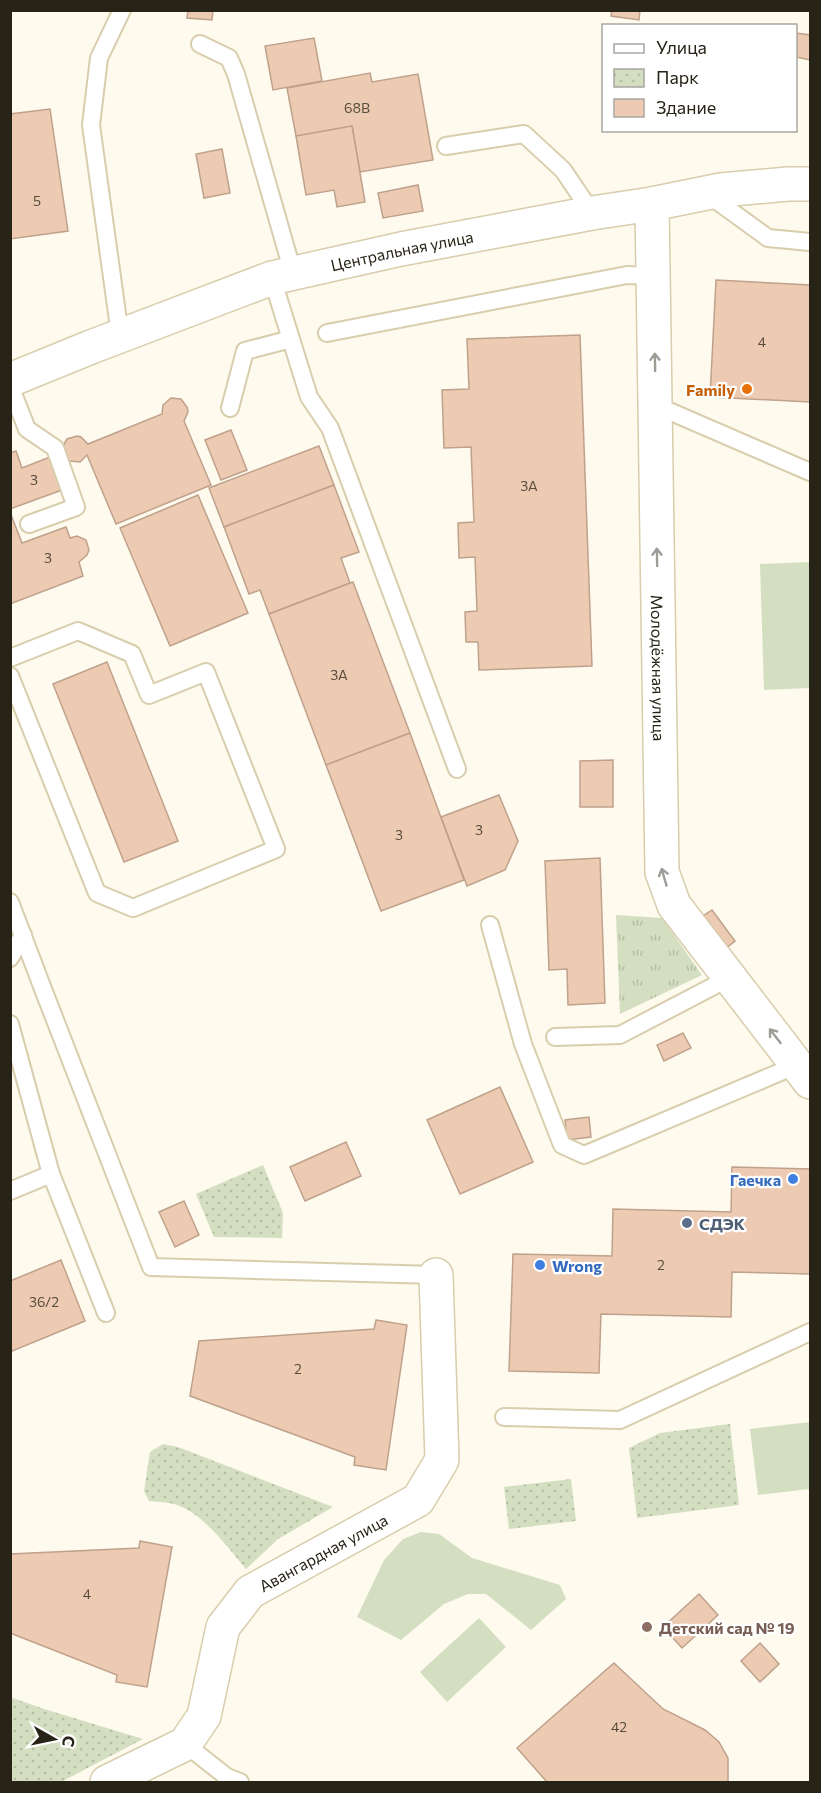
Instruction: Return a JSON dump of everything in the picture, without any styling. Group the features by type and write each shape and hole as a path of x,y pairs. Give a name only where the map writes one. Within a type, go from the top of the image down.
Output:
{"street":[{"name":"Центральная улица","path":"10,380 120,335 283,276 401,249 705,193 788,183 810,184"},
{"name":"Молодёжная улица","path":"652,204 662,872 674,905 803,1074"},
{"name":"Авангардная улица","path":"107,1782 185,1744 204,1716 224,1627 250,1592 418,1500 441,1460 436,1275"}],"lane":[{"path":"120,335 91,125 99,58 122,10"},
{"path":"200,44 229,58 236,74 283,276 291,339 309,397 330,428 457,769"},
{"path":"446,146 524,134 563,170 592,213"},
{"path":"705,193 768,238 810,242"},
{"path":"327,333 627,275 654,276"},
{"path":"230,408 245,351 291,339"},
{"path":"10,386 27,429 55,448 76,507 29,524"},
{"path":"655,405 810,472"},
{"path":"10,658 78,631 132,654 149,695 206,672 276,849 133,908 97,893 10,676"},
{"path":"10,902 151,1267 436,1275"},
{"path":"490,925 523,1044 562,1145 584,1155 803,1074"},
{"path":"10,958 23,936"},
{"path":"555,1037 620,1035 729,978"},
{"path":"10,1023 51,1174 106,1313"},
{"path":"10,1191 51,1174"},
{"path":"504,1417 620,1420 810,1332"},
{"path":"185,1744 227,1777 240,1782"}],"green space":[{"path":"810,562 810,688 764,690 760,564"},
{"path":"616,915 662,918 702,975 620,1014"},
{"path":"263,1165 283,1213 282,1238 214,1237 196,1194"},
{"path":"810,1422 810,1489 758,1495 750,1429"},
{"path":"730,1424 739,1505 637,1518 629,1448 660,1433"},
{"path":"163,1444 178,1447 333,1507 278,1539 246,1569 215,1532 197,1516 174,1504 149,1501 144,1491 150,1452"},
{"path":"571,1479 576,1521 509,1529 504,1487"},
{"path":"421,1532 439,1534 472,1558 560,1585 566,1599 531,1630 486,1594 468,1594 444,1604 401,1640 357,1617 384,1560 403,1539"},
{"path":"479,1618 506,1647 447,1702 420,1672"},
{"path":"10,1697 143,1739 61,1782 11,1782"}],"building":[{"path":"188,10 213,10 212,20 187,18"},
{"path":"612,10 640,10 639,20 611,16"},
{"path":"797,33 810,35 810,60 797,57"},
{"path":"314,38 322,81 273,90 265,46"},
{"path":"370,73 372,82 418,74 433,160 360,172 352,126 296,136 287,88"},
{"path":"50,109 68,231 10,239 10,114"},
{"path":"352,126 365,202 337,207 334,190 306,195 296,136"},
{"path":"222,149 230,193 204,198 196,154"},
{"path":"418,185 423,211 383,218 378,193"},
{"path":"716,280 810,285 810,402 710,397"},
{"path":"580,335 592,666 479,670 478,642 466,642 465,612 477,611 475,557 459,558 458,523 474,522 471,447 444,448 442,390 469,389 467,339"},
{"path":"171,398 181,399 187,407 188,412 184,421 211,485 116,524 87,455 80,462 70,461 66,458 62,448 67,439 77,436 88,444 162,414 163,405"},
{"path":"231,430 247,470 221,480 205,440"},
{"path":"319,446 334,485 224,527 209,488"},
{"path":"16,451 22,468 50,457 62,490 10,509 10,453"},
{"path":"334,485 359,552 341,558 350,583 269,614 260,590 249,594 224,527"},
{"path":"198,495 248,613 170,646 120,528"},
{"path":"10,512 22,543 66,527 70,538 77,536 86,540 89,550 79,562 83,576 10,604"},
{"path":"353,582 410,733 326,765 269,614"},
{"path":"107,662 178,841 124,862 53,684"},
{"path":"410,733 464,880 381,911 326,765"},
{"path":"613,760 613,807 580,807 580,761"},
{"path":"499,795 518,841 505,870 467,886 441,817"},
{"path":"600,858 605,1003 568,1005 567,969 549,970 545,861"},
{"path":"712,910 735,941 724,950 700,918"},
{"path":"683,1033 691,1048 664,1061 657,1045"},
{"path":"500,1087 533,1162 460,1194 427,1120"},
{"path":"589,1117 591,1137 567,1140 565,1120"},
{"path":"346,1142 361,1176 305,1201 290,1167"},
{"path":"732,1167 810,1169 810,1274 732,1272 731,1317 601,1314 599,1373 509,1371 513,1254 612,1256 613,1209 731,1212"},
{"path":"184,1201 199,1235 175,1247 159,1212"},
{"path":"61,1260 85,1321 10,1352 10,1281"},
{"path":"376,1320 407,1325 386,1470 354,1465 355,1457 190,1396 199,1341 374,1329"},
{"path":"140,1541 172,1547 147,1687 116,1682 117,1675 10,1633 10,1554 139,1548"},
{"path":"699,1594 718,1615 682,1648 663,1627"},
{"path":"760,1643 779,1664 760,1682 741,1661"},
{"path":"614,1663 663,1709 705,1730 719,1742 728,1758 728,1782 547,1782 517,1748"}],"place":[{"name":"Family","path":"747,389"},
{"name":"Гаечка","path":"793,1179"},
{"name":"СДЭК","path":"687,1223"},
{"name":"Wrong","path":"540,1265"},
{"name":"Детский сад № 19","path":"647,1627"}]}
